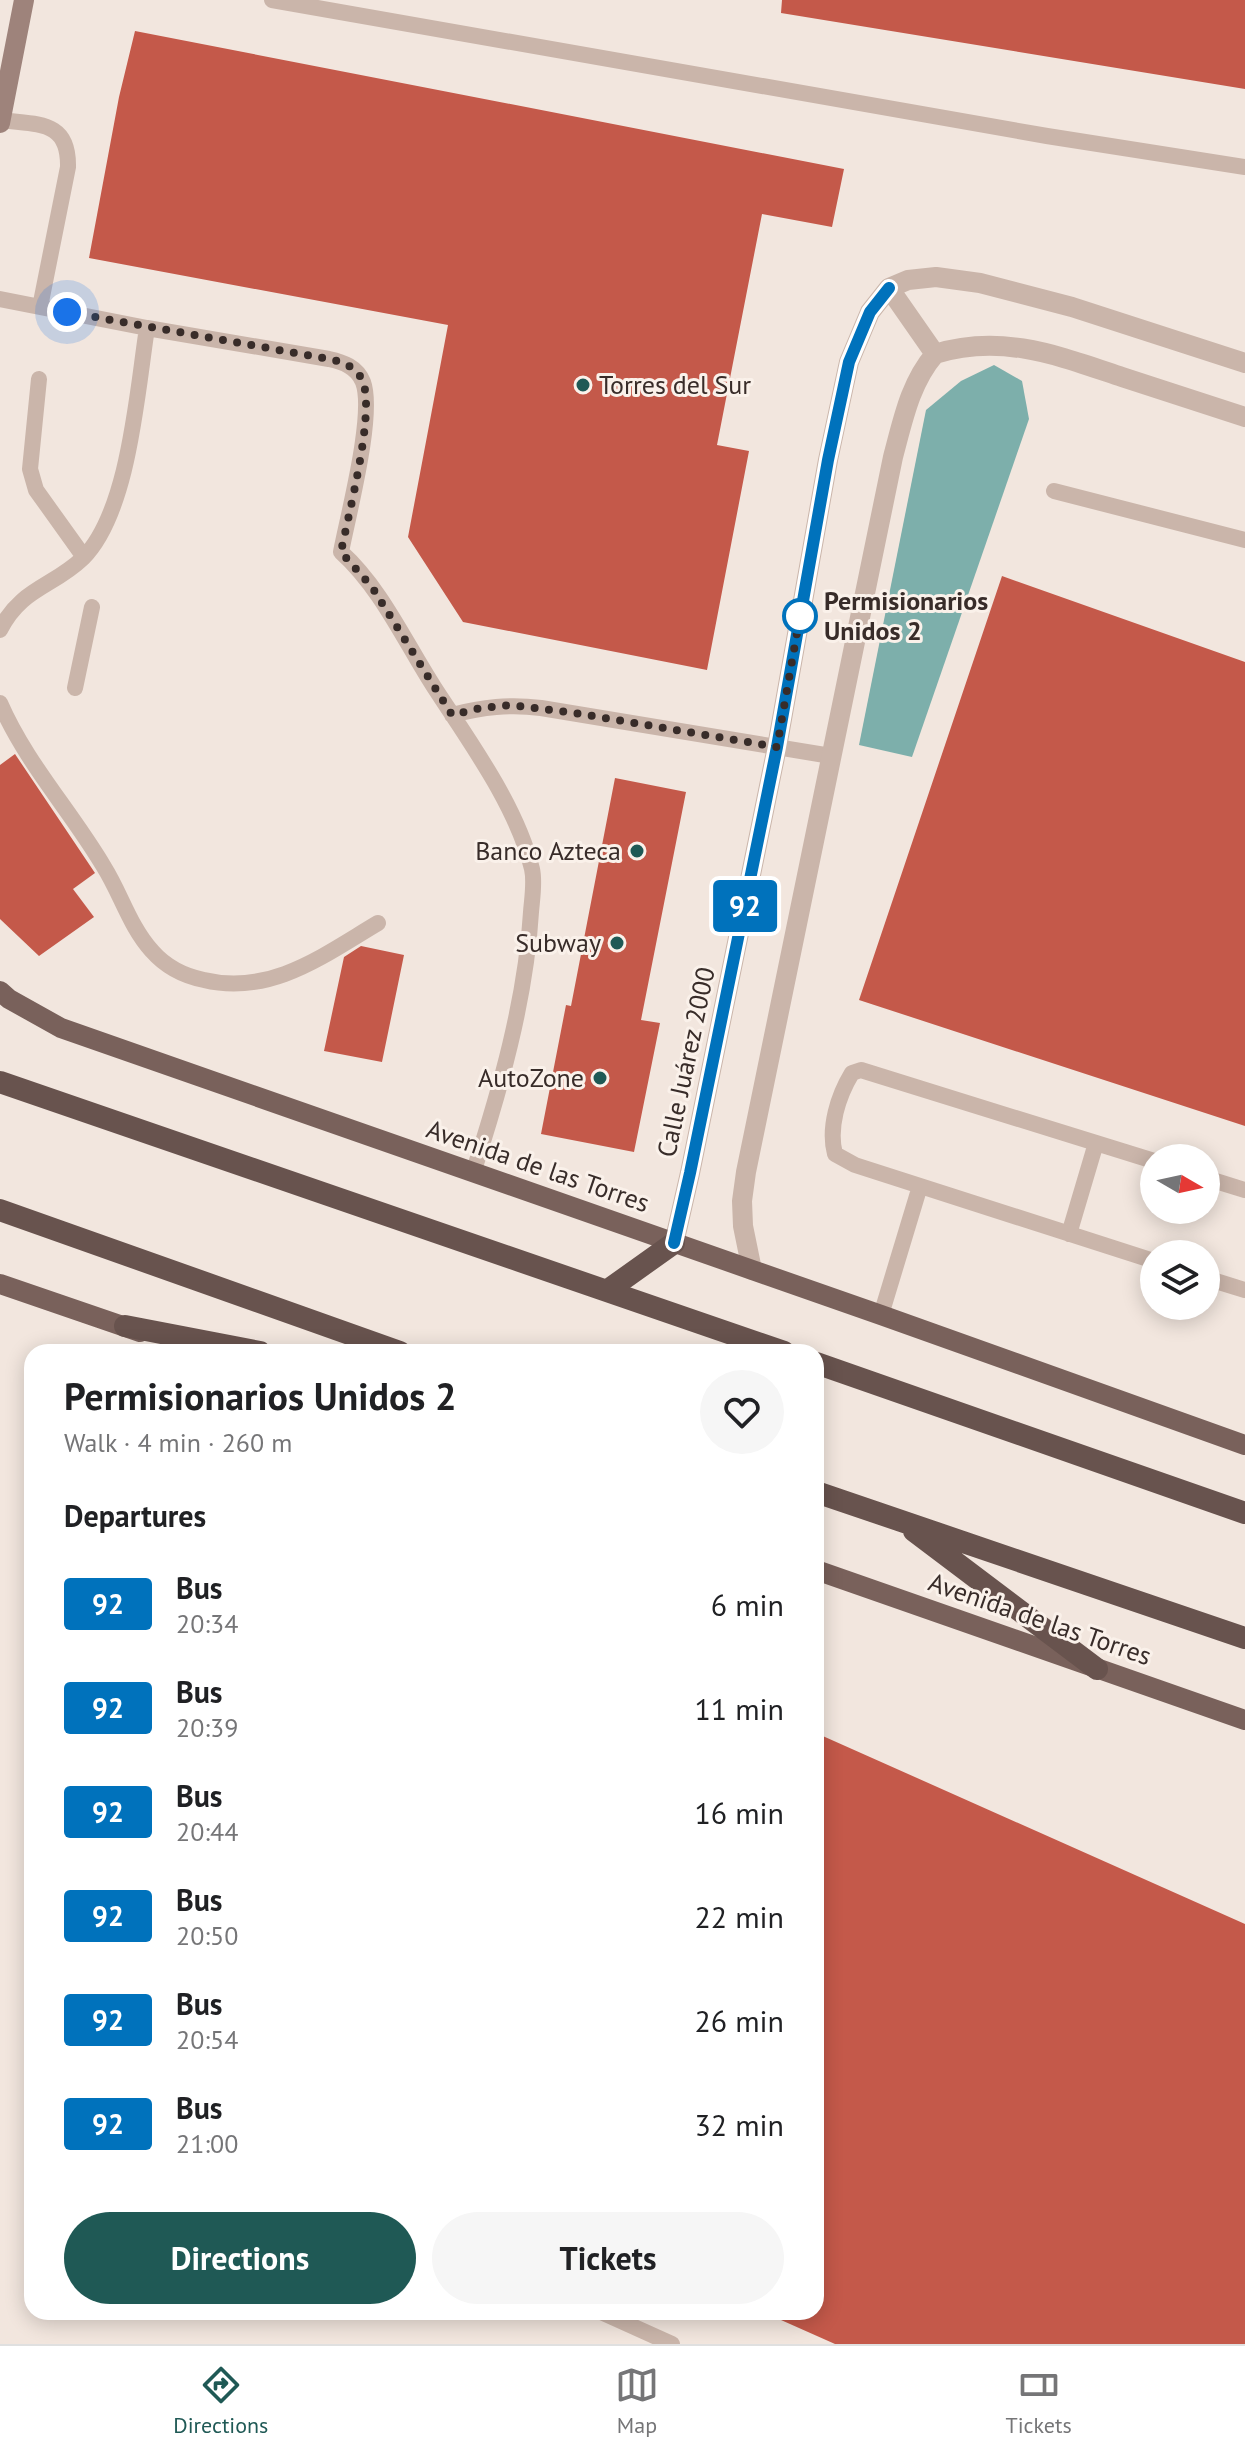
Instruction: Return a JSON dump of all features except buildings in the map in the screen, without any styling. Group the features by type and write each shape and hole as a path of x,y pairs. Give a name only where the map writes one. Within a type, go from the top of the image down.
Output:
{"highway":[{"path":"0,1082 761,1344"},
{"path":"0,1210 377,1344"},
{"path":"608,1290 674,1243"},
{"path":"125,1326 218,1344"},
{"path":"824,1366 1245,1513"},
{"name":"Avenida de las Torres","path":"824,1495 1245,1638"},
{"path":"898,1518 1097,1669"}],"main road":[{"path":"0,122 24,0"},
{"name":"Avenida de las Torres","path":"0,991 61,1028 1245,1445"},
{"path":"0,1284 176,1344"},
{"name":"Avenida de las Torres","path":"824,1573 1245,1720"}],"street":[{"path":"935,354 889,288 908,280 936,277 980,283 1072,307 1245,363"},
{"name":"Calle Juárez 2000","path":"674,1243 777,747 828,460 849,362 870,312 889,288"},
{"path":"752,1270 743,1226 746,1172 893,457 910,396 922,370 935,354 957,347 980,344 1013,346 1056,355 1245,417"}],"lane":[{"path":"272,0 1047,136 1245,167"},
{"path":"0,122 56,130 64,138 68,152 68,167 40,307"},
{"path":"0,299 329,359 345,363 363,382 366,413 360,460 341,552 372,587 485,766 518,830 533,872 529,950 521,992 492,1113 473,1173"},
{"path":"0,630 26,596 84,557 113,506 126,456 147,328"},
{"path":"39,379 30,469 36,490 84,557"},
{"path":"1054,491 1245,540"},
{"path":"75,688 92,607"},
{"path":"0,703 34,765 105,867 142,939 153,952 180,972 228,985 264,982 315,960 378,923"},
{"path":"452,715 511,705 831,756"},
{"path":"1140,1157 861,1070 852,1073 840,1098 832,1141 835,1154 855,1165 1140,1257"},
{"path":"1069,1234 1096,1143"},
{"path":"1220,1182 1245,1190"},
{"path":"881,1315 920,1186"},
{"path":"1220,1282 1245,1290"},
{"path":"619,2320 672,2344"}],"water":[{"path":"994,365 1022,381 1029,419 912,757 859,745 926,410 961,381"}],"bus line":[{"name":"92","path":"674,1243 777,747 828,460 849,362 870,312 889,288"}],"place":[{"name":"Torres del Sur","path":"583,385"},
{"name":"Permisionarios Unidos 2","path":"800,616"},
{"name":"Banco Azteca","path":"637,851"},
{"name":"Subway","path":"617,943"},
{"name":"AutoZone","path":"600,1078"}],"route":[{"path":"67,312 329,359 345,363 356,372 363,382 366,413 360,460 341,552 372,587 452,715 511,705 777,747 802,604 800,616"}]}
